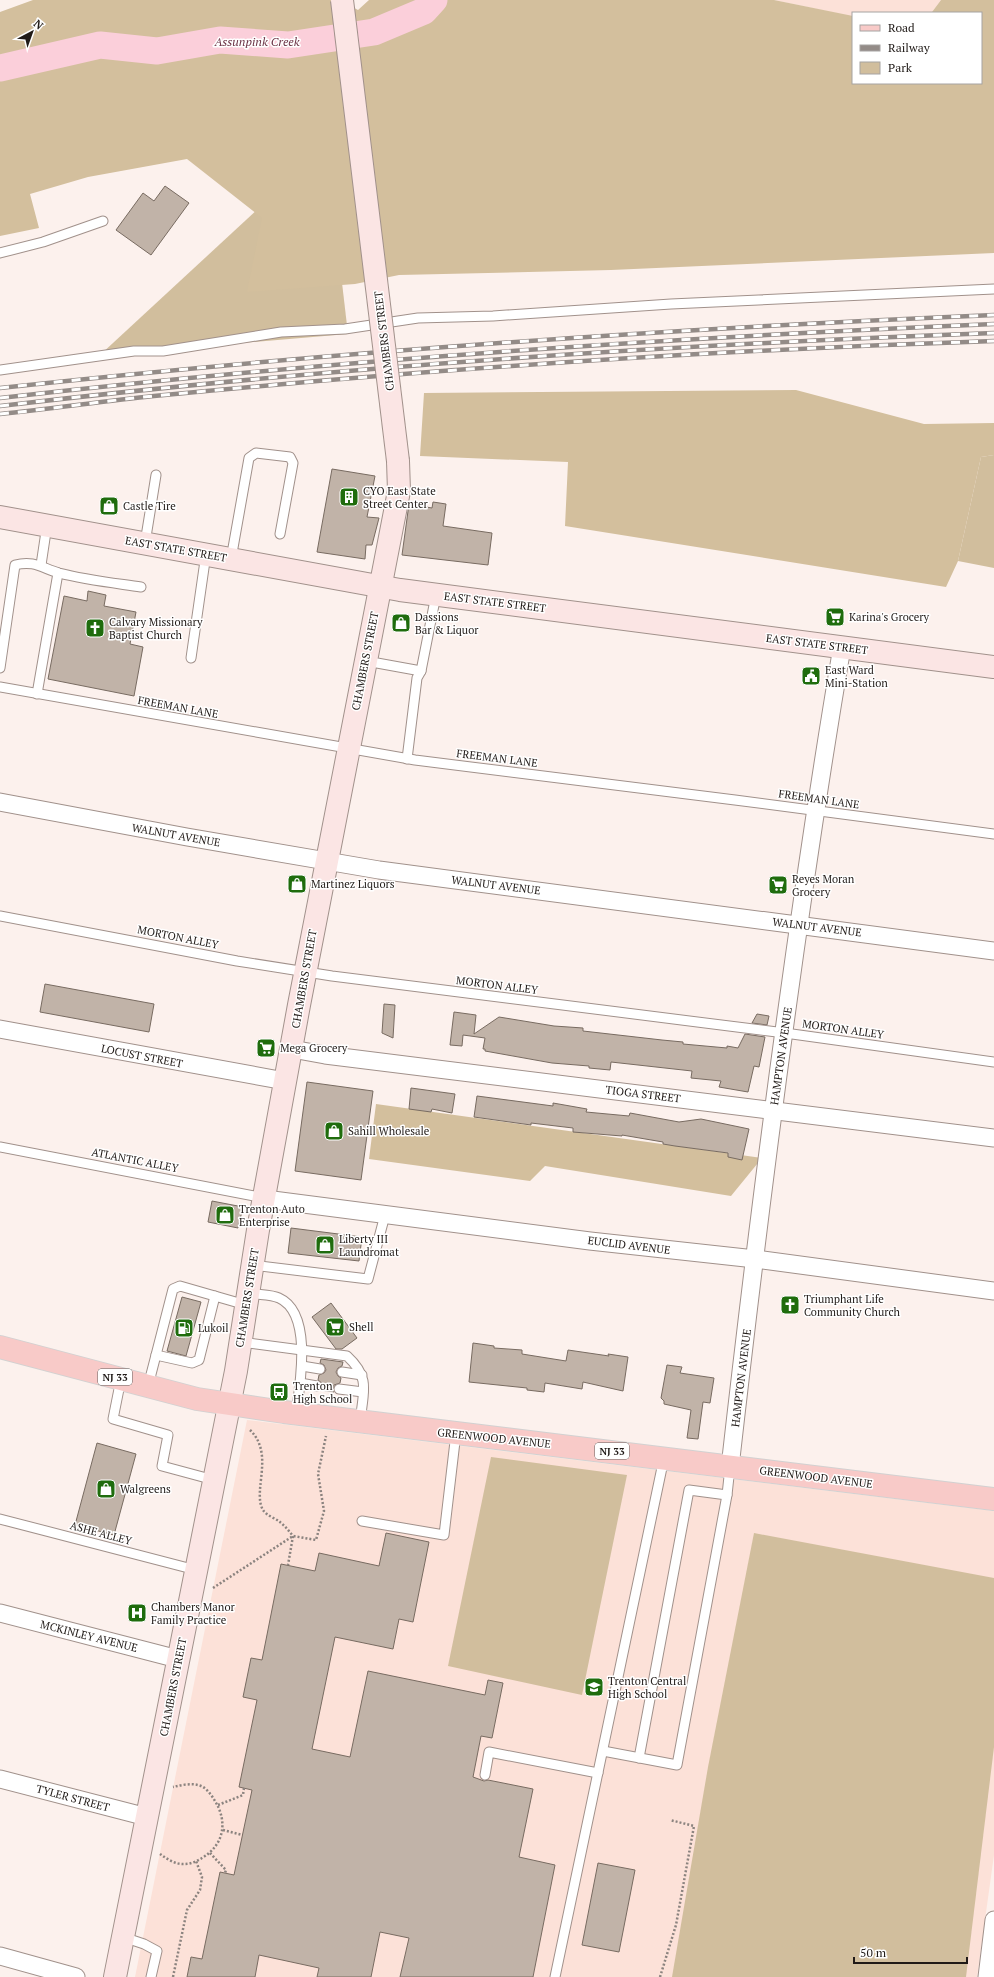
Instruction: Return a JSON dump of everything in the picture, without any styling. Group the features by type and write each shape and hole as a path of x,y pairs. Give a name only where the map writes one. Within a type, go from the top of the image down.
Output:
{"main road":[{"name":"GREENWOOD AVENUE","path":"0,1347 197,1399 296,1414 994,1499"}],"street":[{"name":"CHAMBERS STREET","path":"116,1977 178,1659 230,1404 252,1265 285,1081 326,861 399,491 398,461 342,0"},
{"name":"EAST STATE STREET","path":"0,517 436,595 582,612 842,648 994,667"},
{"name":"HAMPTON AVENUE","path":"730,1467 774,1110 815,810 842,648"},
{"name":"WALNUT AVENUE","path":"0,802 326,861 994,951"},
{"name":"LOCUST STREET","path":"0,1029 285,1081"},
{"name":"TIOGA STREET","path":"292,1049 325,1055 994,1138"},
{"name":"EUCLID AVENUE","path":"265,1198 385,1215 755,1259 994,1291"},
{"name":"MCKINLEY AVENUE","path":"0,1613 178,1659"},
{"name":"TYLER STREET","path":"0,1779 147,1817"},
{"path":"987,1977 994,1921"},
{"path":"0,1956 76,1977"}],"lane":[{"path":"0,253 43,242 103,221"},
{"path":"0,370 134,351 163,351 281,332 345,329 418,318 493,316 671,304 994,289"},
{"path":"231,559 249,458 256,454 290,457 293,463 280,534"},
{"path":"145,543 156,475"},
{"path":"41,565 47,526"},
{"path":"191,658 206,554"},
{"path":"0,668 15,565 24,563 41,565 58,573 141,587"},
{"path":"37,694 58,573"},
{"path":"407,759 417,678 421,671 436,595"},
{"path":"365,661 421,671"},
{"name":"FREEMAN LANE","path":"0,687 407,759 994,834"},
{"name":"MORTON ALLEY","path":"0,916 237,961 994,1062"},
{"name":"ATLANTIC ALLEY","path":"0,1147 265,1198"},
{"path":"252,1265 368,1279 385,1215"},
{"path":"148,1386 173,1289 180,1286 215,1296 247,1299 278,1298 289,1305 297,1322 302,1350 302,1366 296,1414"},
{"path":"156,1355 192,1363 199,1360 215,1296"},
{"path":"240,1342 347,1356 358,1366 364,1379 360,1422"},
{"path":"302,1366 320,1368"},
{"path":"342,1372 362,1375"},
{"path":"122,1379 113,1419 168,1435 162,1466 214,1480"},
{"path":"300,1383 317,1386"},
{"path":"339,1389 363,1392"},
{"path":"362,1521 444,1535 456,1434"},
{"path":"555,1977 664,1458"},
{"path":"603,1751 678,1765 727,1495 730,1467"},
{"path":"639,1758 689,1490 727,1495"},
{"name":"ASHE ALLEY","path":"0,1519 196,1570"},
{"path":"485,1775 489,1752 598,1773"},
{"path":"123,1937 157,1950 151,1977"}],"path":[{"path":"250,1430 256,1436 261,1452 263,1472 260,1500 263,1510 279,1521 293,1536 316,1540 324,1511 318,1474 326,1433"},
{"path":"288,1565 293,1536"},
{"path":"213,1588 293,1536"},
{"path":"160,1854 174,1862 185,1864 196,1861 210,1853 221,1837 223,1830 222,1816 218,1805 212,1795 203,1787 184,1784 173,1787"},
{"path":"218,1805 243,1795 244,1788"},
{"path":"660,1977 676,1925 694,1826 670,1820"},
{"path":"223,1830 242,1835"},
{"path":"210,1853 226,1870 225,1873"},
{"path":"173,1977 186,1914 200,1890 202,1877 196,1861"}],"shaded area":[{"path":"33,0 331,0 333,10 347,4 358,10 369,0 774,0 852,16 852,84 982,84 982,12 932,12 941,0 994,0 994,253 611,270 399,275 355,284 247,292 262,218 187,159 88,177 30,194 39,228 0,236 0,12"},
{"path":"774,0 941,0 932,12 852,12 852,16"},
{"path":"796,390 924,424 994,423 994,455 981,457 958,561 946,587 565,526 568,462 420,456 424,393"},
{"path":"376,1104 762,1158 731,1196 545,1166 530,1181 369,1159"},
{"name":"Trenton Central High School","path":"247,1420 994,1511 994,1855 977,1977 135,1977"}],"green space":[{"path":"326,146 348,334 100,355"},
{"path":"994,455 994,568 958,561 981,457"},
{"path":"491,1457 627,1475 582,1695 448,1666"},
{"path":"754,1533 994,1578 994,1747 966,1977 672,1977 708,1767"}],"building":[{"path":"165,186 189,203 151,255 116,230 143,193 154,201"},
{"name":"CYO East State Street Center","path":"332,469 375,476 367,517 379,518 372,545 366,545 365,559 317,552"},
{"path":"433,502 446,504 443,526 492,533 488,565 402,555 409,504 432,508"},
{"name":"Calvary Missionary Baptist Church","path":"88,591 106,595 104,606 136,612 130,644 143,647 134,696 48,679 64,596 87,601"},
{"path":"45,984 154,1004 149,1032 40,1012"},
{"path":"384,1004 395,1005 393,1038 382,1033"},
{"path":"454,1012 476,1015 474,1034 499,1017 554,1026 583,1028 583,1031 727,1048 727,1046 738,1048 745,1034 765,1037 759,1067 754,1066 748,1092 719,1087 721,1081 691,1078 692,1071 611,1062 610,1070 589,1068 589,1066 552,1063 485,1051 485,1049 483,1049 485,1038 463,1035 462,1046 450,1045"},
{"path":"757,1014 769,1016 767,1025 752,1023"},
{"name":"Sahill Wholesale","path":"307,1082 373,1091 361,1180 295,1171"},
{"path":"411,1088 455,1094 452,1113 432,1109 431,1112 409,1109"},
{"path":"477,1096 553,1106 553,1103 587,1109 586,1112 629,1116 630,1113 679,1122 701,1119 749,1129 742,1160 728,1157 728,1153 663,1144 663,1142 622,1135 573,1132 573,1128 531,1123 531,1125 474,1117"},
{"name":"Trenton Auto Enterprise","path":"212,1201 243,1207 238,1228 208,1222"},
{"name":"Liberty III Laundromat","path":"291,1228 362,1237 359,1261 288,1253"},
{"name":"Lukoil","path":"182,1297 201,1302 186,1356 167,1351"},
{"name":"Shell","path":"331,1303 357,1338 342,1349 336,1349 312,1317"},
{"path":"473,1343 494,1346 494,1348 522,1350 522,1354 566,1361 568,1350 609,1356 608,1354 628,1357 623,1391 583,1382 582,1389 545,1383 544,1392 527,1390 527,1388 469,1382"},
{"name":"Shell","path":"321,1359 343,1362 342,1366 338,1368 336,1372 341,1378 340,1383 334,1385 334,1392 321,1390 323,1384 318,1380 319,1375 324,1373 326,1370 324,1365 320,1363"},
{"path":"667,1365 682,1367 680,1373 714,1378 710,1403 703,1402 698,1439 687,1438 691,1410 664,1404 664,1401 661,1398"},
{"name":"Walgreens","path":"97,1443 136,1454 114,1535 75,1525"},
{"path":"386,1533 429,1542 413,1622 399,1619 393,1649 335,1637 312,1749 350,1757 368,1671 485,1695 488,1680 503,1683 492,1738 481,1736 473,1777 484,1781 488,1780 533,1789 519,1857 555,1865 533,1977 400,1977 409,1938 380,1932 371,1977 317,1977 319,1968 259,1955 255,1977 187,1977 191,1957 202,1959 220,1872 234,1875 252,1790 239,1787 257,1700 243,1697 251,1658 262,1660 281,1564 315,1571 319,1553 379,1566"},
{"path":"598,1863 635,1870 619,1952 582,1945"}],"waterway":[{"name":"Assunpink Creek","path":"0,68 100,45 157,51 220,40 288,45 374,32 424,11 434,0"}],"railway":[{"path":"0,388 248,363 496,343 745,327 994,315"},
{"path":"0,398 248,372 496,352 745,336 994,324"},
{"path":"0,406 248,380 496,359 745,344 994,333"},
{"path":"0,414 154,396 469,369 679,355 994,341"}],"place":[{"name":"CYO East State Street Center","path":"349,497"},
{"name":"Castle Tire","path":"109,506"},
{"name":"Karina's Grocery","path":"835,617"},
{"name":"Dassions Bar & Liquor","path":"401,623"},
{"name":"Calvary Missionary Baptist Church","path":"95,628"},
{"name":"East Ward Mini-Station","path":"811,676"},
{"name":"Martinez Liquors","path":"297,884"},
{"name":"Reyes Moran Grocery","path":"778,885"},
{"name":"Mega Grocery","path":"266,1048"},
{"name":"Sahill Wholesale","path":"334,1131"},
{"name":"Trenton Auto Enterprise","path":"225,1215"},
{"name":"Liberty III Laundromat","path":"325,1245"},
{"name":"Triumphant Life Community Church","path":"790,1305"},
{"name":"Shell","path":"335,1327"},
{"name":"Lukoil","path":"184,1328"},
{"name":"Trenton High School","path":"279,1392"},
{"name":"Walgreens","path":"106,1489"},
{"name":"Chambers Manor Family Practice","path":"137,1613"},
{"name":"Trenton Central High School","path":"594,1687"}]}
